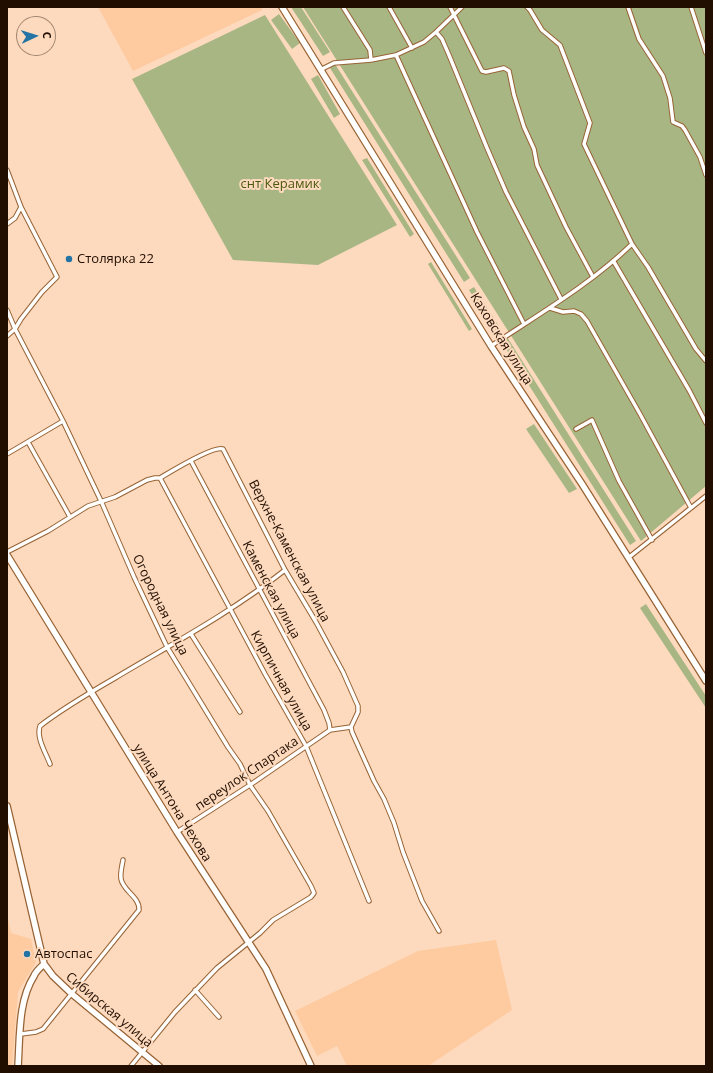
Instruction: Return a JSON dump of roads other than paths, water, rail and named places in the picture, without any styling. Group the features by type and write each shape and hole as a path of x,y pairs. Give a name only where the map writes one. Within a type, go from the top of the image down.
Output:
{"street":[{"name":"Каховская улица","path":"282,7 491,346 582,484 706,681"},
{"path":"343,7 370,50 371,60"},
{"path":"389,7 412,48"},
{"path":"450,7 482,71 486,72 504,68 509,71 514,95 524,127 534,149 536,165 566,227 593,277"},
{"path":"320,70 334,63 371,60 396,55 412,48 424,42 462,7"},
{"path":"527,7 542,30 560,45 590,123 584,144 632,244 648,267 696,349 706,362"},
{"path":"628,7 639,39 664,76 670,98 672,122 682,126 685,130 700,157 706,174"},
{"path":"692,7 706,53"},
{"path":"436,32 442,39 486,148 506,192 561,299"},
{"path":"396,55 477,232 524,324"},
{"path":"7,170 21,207 57,278 42,292 15,329 7,336"},
{"path":"7,224 14,218 21,207"},
{"path":"491,346 550,308 614,262 632,244"},
{"path":"614,262 689,390 706,423"},
{"path":"550,308 563,312 574,311 580,314 587,321 691,508"},
{"name":"Огородная улица","path":"7,310 15,329 63,421 101,501 134,577 167,647 240,764 250,785 268,811 311,886 314,894 311,897 276,918 249,941"},
{"path":"576,429 592,420 619,481 652,540"},
{"path":"7,454 63,421"},
{"path":"28,442 70,517"},
{"name":"Верхне-Каменская улица","path":"7,553 48,531 88,506 114,497 147,480 160,478 219,448 224,449 285,570 316,622 358,706 358,712 351,727"},
{"name":"Каменская улица","path":"191,461 324,710 330,730"},
{"name":"Кирпичная улица","path":"160,478 306,746 369,901"},
{"path":"628,558 706,496"},
{"name":"улица Антона Чехова","path":"7,553 177,832 266,969 311,1066"},
{"path":"50,764 41,743 39,731 40,726 91,693 191,634 260,590 285,570"},
{"path":"191,634 240,712"},
{"path":"351,727 374,781 394,822 403,852 422,901 439,931"},
{"name":"переулок Спартака","path":"177,832 250,785 330,730 351,727"},
{"name":"Сибирская улица","path":"7,806 44,964 53,976 72,994 159,1066"},
{"path":"21,1034 36,1032 43,1029 139,910 138,902 121,881 123,860"},
{"path":"131,1066 195,990 217,968 249,941"},
{"path":"18,1066 22,1008 27,988 34,974 44,964"},
{"path":"195,990 219,1017"}],"place":[{"name":"Столярка 22","path":"69,259"},
{"name":"Автоспас","path":"27,954"}],"park label":[{"name":"снт Керамик","path":"280,184"}]}
